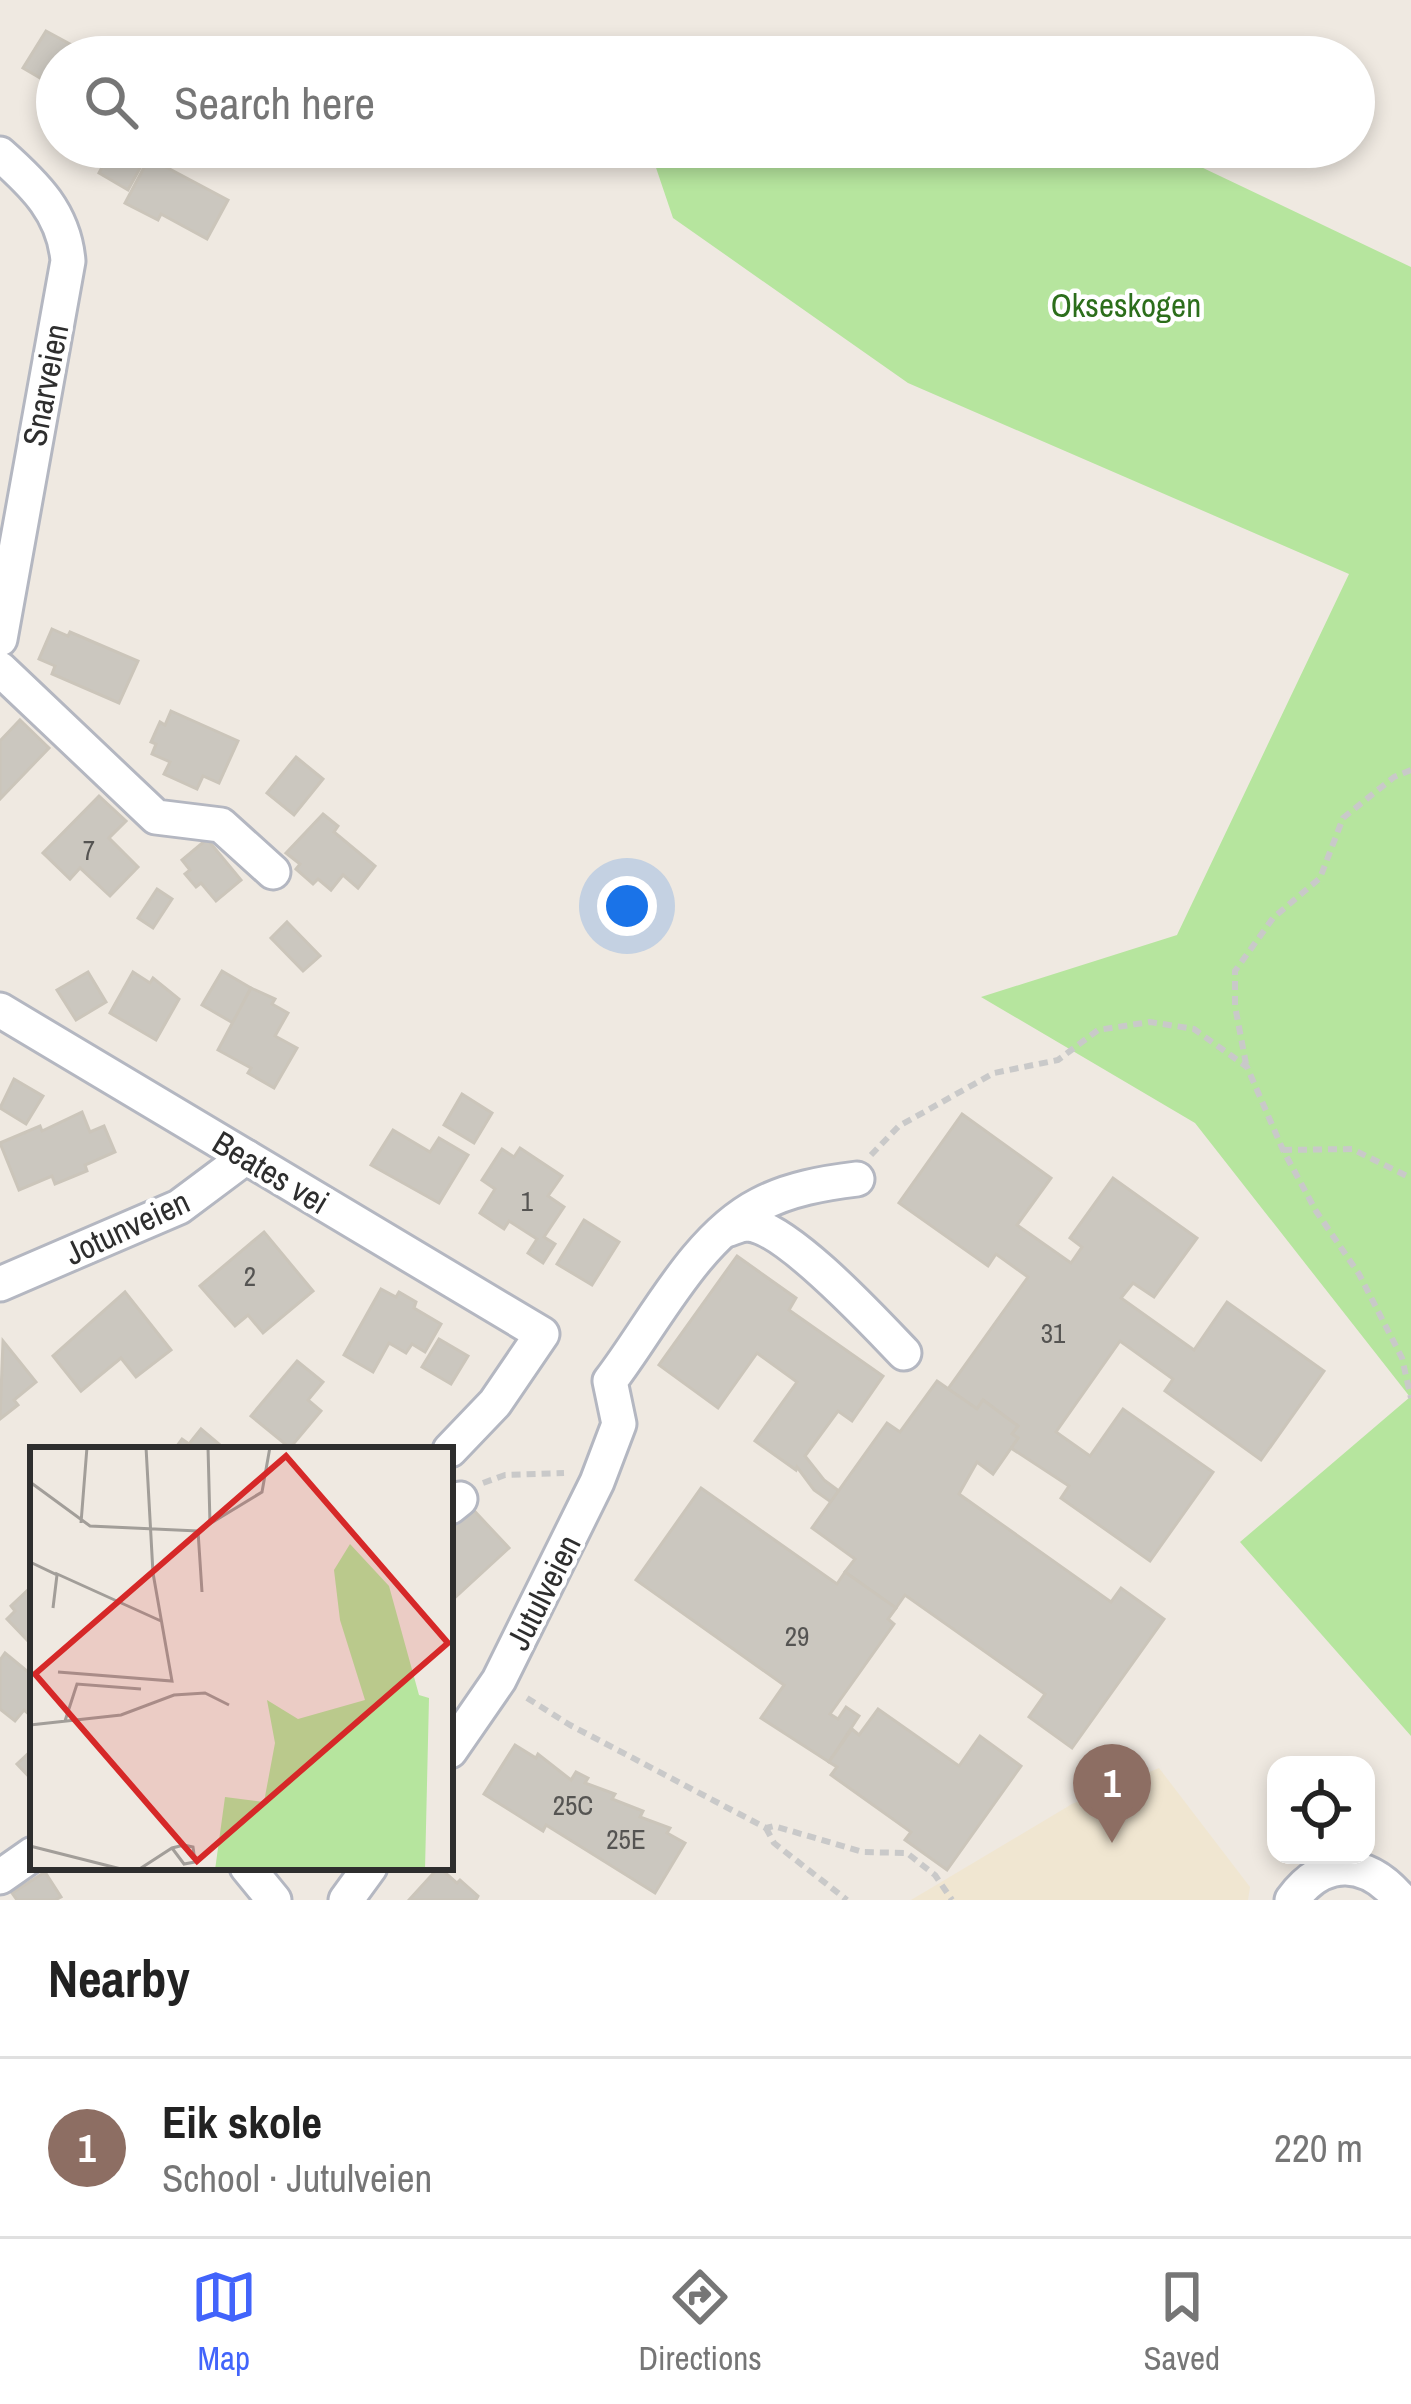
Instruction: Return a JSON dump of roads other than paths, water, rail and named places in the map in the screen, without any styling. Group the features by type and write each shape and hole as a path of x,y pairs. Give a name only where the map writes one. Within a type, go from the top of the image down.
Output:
{"street":[{"name":"Snarveien","path":"0,154 34,184 59,219 68,262 4,580 0,639"},
{"path":"0,669 156,817 220,825 273,872"},
{"name":"Beates vei","path":"0,1010 542,1334 495,1403 453,1447"},
{"name":"Jotunveien","path":"0,1284 179,1208 246,1157"},
{"path":"729,1229 757,1205 818,1184 857,1179"},
{"path":"729,1229 748,1224 776,1236 840,1288 904,1353"},
{"name":"Jutulveien","path":"453,1747 499,1680 597,1482 619,1424 610,1381 699,1256 729,1229"},
{"path":"0,1877 30,1856"},
{"path":"1292,1900 1308,1879 1337,1867 1363,1871 1387,1884 1401,1900"},
{"path":"249,1870 274,1900"},
{"path":"346,1900 368,1870"}],"place":[{"name":"Eik skole","path":"1112,1843"}],"park label":[{"name":"Okseskogen","path":"1126,305"}]}
